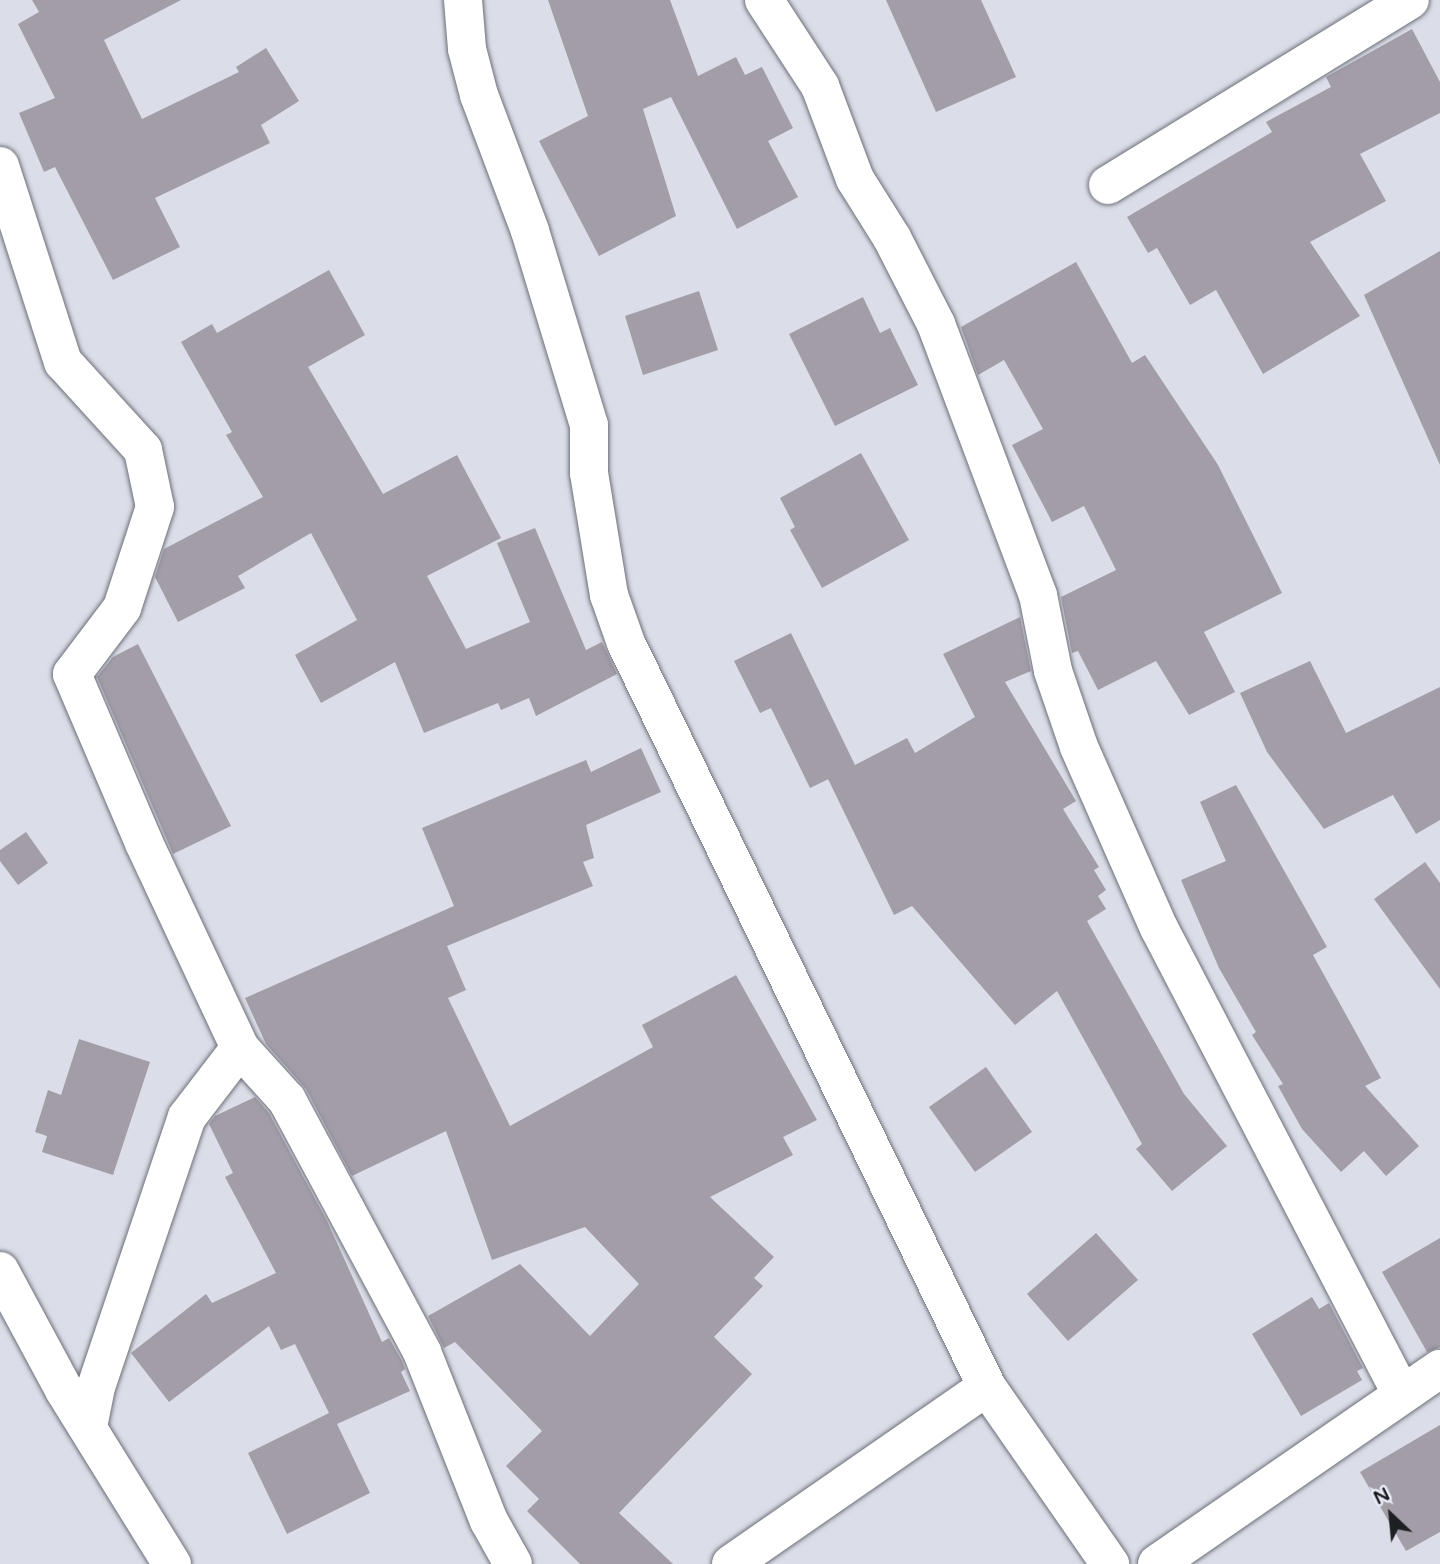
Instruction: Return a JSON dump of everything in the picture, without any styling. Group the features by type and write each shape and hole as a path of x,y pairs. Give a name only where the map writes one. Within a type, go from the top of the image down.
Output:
{"street":[{"path":"463,0 467,49 479,95 530,231 589,425 589,473 610,595 626,643 987,1387 1110,1564"},
{"path":"764,0 820,86 855,178 892,238 936,324 1034,583 1053,671 1079,747 1159,928 1402,1395"},
{"path":"1108,185 1410,0"},
{"path":"0,166 63,362 143,450 155,507 122,608 72,674 144,843 240,1048 287,1100 422,1352 489,1521 513,1564"},
{"path":"88,1427 96,1387 187,1116 240,1048"},
{"path":"0,1271 88,1427 172,1564"},
{"path":"1157,1564 1440,1368"},
{"path":"731,1564 987,1387"}],"building":[{"path":"32,0 181,0 104,40 142,119 239,72 236,67 266,48 299,101 261,125 270,143 155,198 180,247 113,280 55,167 44,172 19,113 55,98 18,24 39,12"},
{"path":"548,0 670,0 698,76 736,57 745,75 762,67 793,128 768,141 798,197 737,229 671,97 643,109 676,216 599,256 539,141 588,116"},
{"path":"886,0 981,0 1016,77 936,112"},
{"path":"1412,29 1440,82 1440,113 1360,154 1386,201 1310,242 1360,316 1263,374 1216,290 1190,305 1157,248 1148,253 1127,217 1272,132 1266,122 1331,87 1326,77"},
{"path":"1440,251 1440,465 1364,295"},
{"path":"1076,262 1132,363 1145,355 1218,465 1282,593 1204,632 1235,692 1189,715 1156,661 1098,690 1078,651 1072,653 1061,597 1116,570 1084,506 1052,522 1012,445 1043,429 1004,360 978,375 961,327"},
{"path":"329,270 365,335 308,367 383,494 457,455 501,538 427,576 466,649 530,622 497,543 535,528 586,650 602,642 617,674 536,716 529,698 501,710 498,703 424,733 395,662 321,703 295,655 357,620 311,533 238,576 245,588 178,622 155,577 164,549 263,497 226,435 232,432 181,342 212,324 217,333"},
{"path":"699,291 718,350 643,375 625,316"},
{"path":"863,297 880,333 890,328 918,385 835,426 789,334"},
{"path":"861,453 909,540 822,588 790,530 795,527 780,498"},
{"path":"1020,617 1031,671 1005,682 1076,801 1063,809 1099,867 1094,870 1106,890 1098,896 1106,909 1087,921 1184,1094 1227,1146 1172,1191 1136,1149 1142,1144 1057,991 1015,1025 912,906 894,915 828,779 810,788 771,708 760,713 734,661 791,633 855,765 907,738 915,753 975,717 943,654"},
{"path":"138,644 231,826 173,854 97,677 113,657"},
{"path":"1310,661 1346,733 1440,687 1440,820 1416,834 1393,795 1324,829 1267,752 1240,693"},
{"path":"641,748 661,792 586,825 594,858 583,862 593,886 447,946 466,990 448,998 510,1126 653,1047 642,1025 736,975 817,1120 783,1137 793,1155 710,1197 774,1257 754,1278 763,1286 714,1337 752,1374 619,1513 673,1564 580,1564 527,1511 539,1499 506,1466 542,1431 455,1342 444,1348 428,1316 520,1264 590,1336 639,1284 585,1227 492,1260 446,1131 352,1176 306,1089 266,1044 245,998 454,906 422,828 586,760 591,772"},
{"path":"1236,785 1327,947 1313,955 1381,1078 1365,1086 1419,1146 1386,1176 1364,1151 1341,1172 1302,1129 1278,1086 1283,1084 1252,1035 1256,1032 1219,968 1181,880 1226,861 1200,802"},
{"path":"26,832 48,863 18,885 0,861 0,850"},
{"path":"1425,862 1440,883 1440,989 1374,899"},
{"path":"79,1039 150,1062 113,1175 42,1152 47,1136 35,1132 48,1090 61,1095"},
{"path":"986,1067 1032,1132 975,1172 929,1107"},
{"path":"255,1097 269,1113 327,1221 382,1342 389,1338 402,1361 405,1369 401,1372 410,1391 337,1424 370,1493 287,1534 248,1453 329,1413 295,1344 281,1350 269,1326 169,1402 131,1353 206,1294 212,1303 276,1273 225,1177 233,1173 209,1124 215,1116"},
{"path":"1096,1233 1138,1280 1068,1341 1027,1294"},
{"path":"1440,1238 1440,1347 1427,1352 1382,1272"},
{"path":"1312,1297 1319,1309 1329,1303 1363,1368 1357,1371 1362,1380 1301,1416 1252,1334"},
{"path":"1440,1425 1440,1532 1406,1551 1360,1472"}]}
